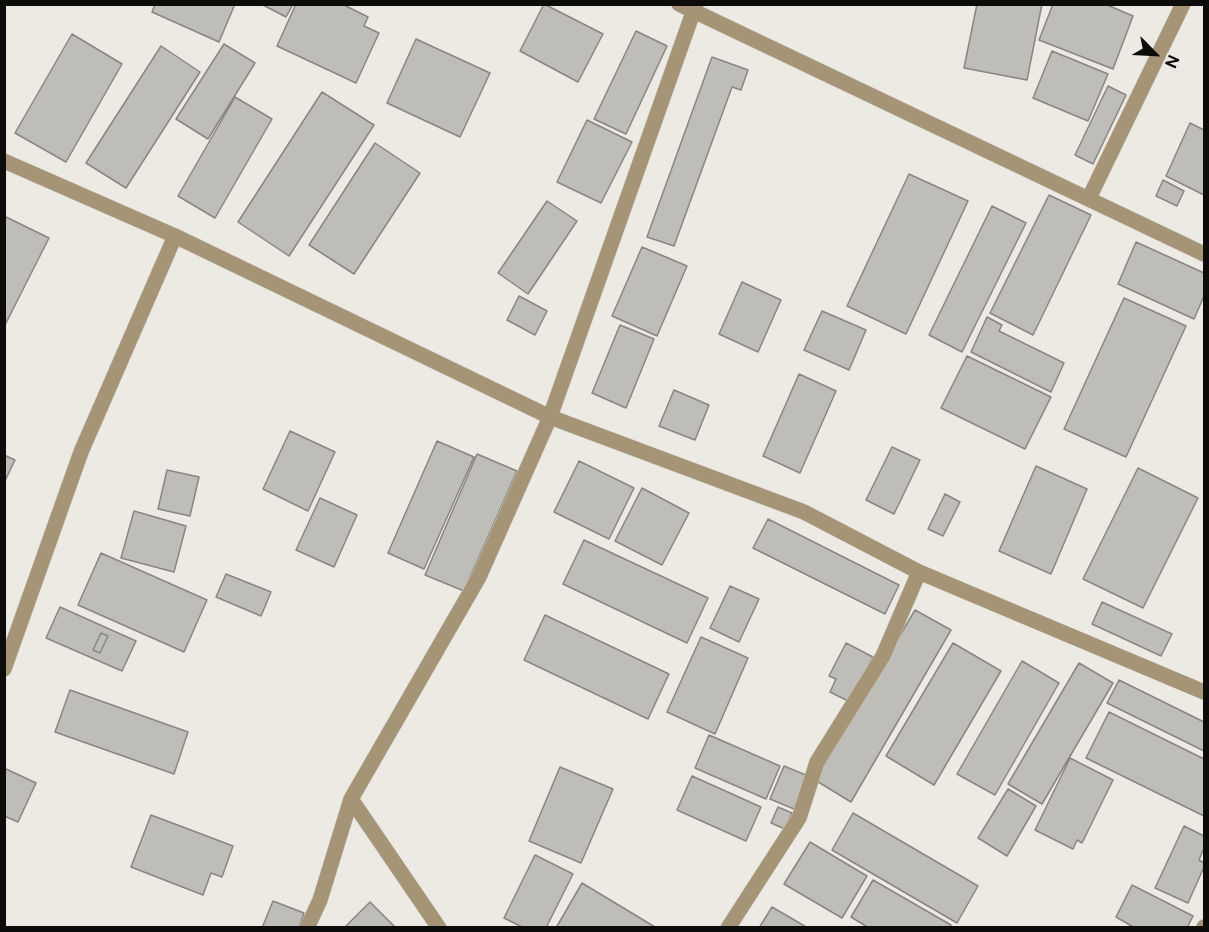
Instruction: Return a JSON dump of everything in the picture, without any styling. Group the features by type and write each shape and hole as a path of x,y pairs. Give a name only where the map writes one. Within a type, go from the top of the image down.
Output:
{"street":[{"path":"679,4 695,8 863,93 1204,254"},
{"path":"1089,198 1183,4"},
{"path":"307,927 320,900 351,799 479,577 550,417 695,8"},
{"path":"4,161 175,236 550,417 804,512 919,572 1204,692"},
{"path":"4,669 81,452 175,236"},
{"path":"728,927 799,818 817,762 883,656 919,572"},
{"path":"351,799 439,927"}],"building":[{"path":"155,4 235,4 219,42 152,12"},
{"path":"261,4 293,4 286,17"},
{"path":"296,4 342,4 368,17 364,26 379,33 356,83 277,46"},
{"path":"544,4 603,34 578,82 520,51"},
{"path":"977,4 1042,4 1027,80 964,68"},
{"path":"1053,4 1105,4 1133,16 1113,69 1039,40"},
{"path":"636,31 667,46 626,134 594,119"},
{"path":"72,34 122,64 66,162 15,133"},
{"path":"416,39 490,73 460,137 387,103"},
{"path":"224,44 255,63 208,139 176,119"},
{"path":"161,46 200,72 126,188 86,163"},
{"path":"1052,51 1108,74 1088,121 1033,98"},
{"path":"712,57 748,70 741,90 732,87 674,246 647,237"},
{"path":"1108,86 1126,95 1093,164 1075,155"},
{"path":"322,92 374,125 289,256 238,222"},
{"path":"235,97 272,119 215,218 178,196"},
{"path":"587,120 632,142 601,203 557,182"},
{"path":"1190,123 1204,130 1204,195 1166,176"},
{"path":"375,143 420,173 354,274 309,245"},
{"path":"909,174 968,201 906,334 847,306"},
{"path":"1163,180 1184,191 1177,206 1156,196"},
{"path":"1049,195 1091,215 1033,335 990,313"},
{"path":"547,201 577,221 528,294 498,273"},
{"path":"992,206 1026,223 962,352 929,335"},
{"path":"4,216 49,238 4,327"},
{"path":"1136,242 1204,273 1204,296 1194,319 1118,284"},
{"path":"642,247 687,266 657,336 612,316"},
{"path":"742,282 781,300 758,352 719,334"},
{"path":"519,296 547,311 535,335 507,320"},
{"path":"1124,298 1186,326 1126,457 1064,429"},
{"path":"822,311 866,330 849,370 804,350"},
{"path":"987,317 1002,325 999,331 1064,363 1051,392 971,352"},
{"path":"620,325 654,339 626,408 592,393"},
{"path":"967,356 1051,397 1025,449 941,408"},
{"path":"799,374 836,391 800,473 763,456"},
{"path":"674,390 709,405 695,440 659,426"},
{"path":"290,431 335,452 308,511 263,489"},
{"path":"437,441 474,457 424,569 388,553"},
{"path":"892,447 920,460 894,514 866,500"},
{"path":"477,454 517,471 464,591 425,575"},
{"path":"4,455 15,460 4,483"},
{"path":"579,461 634,488 609,539 554,512"},
{"path":"1036,466 1087,489 1051,574 999,551"},
{"path":"1138,468 1198,498 1143,608 1083,579"},
{"path":"167,470 199,477 190,516 158,509"},
{"path":"642,488 689,513 662,565 615,541"},
{"path":"945,494 960,502 943,536 928,529"},
{"path":"320,498 357,515 334,567 296,550"},
{"path":"134,511 186,526 174,572 121,558"},
{"path":"768,519 899,585 885,614 753,548"},
{"path":"584,540 708,598 687,643 563,584"},
{"path":"101,553 207,600 184,652 78,605"},
{"path":"226,574 271,592 261,616 216,597"},
{"path":"730,586 759,599 739,642 710,628"},
{"path":"1102,602 1172,634 1161,656 1092,624"},
{"path":"60,607 136,641 122,671 46,638","holes":["101,633 108,636 100,653 93,650"]},
{"path":"915,610 951,630 851,802 815,780"},
{"path":"545,615 669,674 648,719 524,660"},
{"path":"101,633 108,636 100,653 93,650"},
{"path":"701,637 748,658 715,734 667,712"},
{"path":"846,643 873,657 850,702 830,692 836,679 829,676"},
{"path":"953,643 1001,671 934,785 886,756"},
{"path":"1022,661 1059,683 995,795 957,774"},
{"path":"1079,663 1113,683 1042,804 1008,784"},
{"path":"1119,680 1204,722 1204,751 1107,703"},
{"path":"70,690 188,732 174,774 55,732"},
{"path":"1109,712 1204,759 1204,816 1086,758"},
{"path":"709,735 780,766 766,799 695,768"},
{"path":"1070,758 1113,780 1082,843 1077,840 1073,849 1035,830"},
{"path":"784,766 808,776 794,809 770,799"},
{"path":"560,767 613,789 581,863 529,841"},
{"path":"4,768 36,783 18,822 4,816"},
{"path":"692,776 761,807 746,841 677,810"},
{"path":"1008,789 1036,806 1007,856 978,838"},
{"path":"778,807 792,813 785,829 771,823"},
{"path":"853,813 978,886 957,923 832,850"},
{"path":"151,815 233,846 222,877 211,873 203,895 131,867"},
{"path":"1184,826 1204,836 1204,848 1199,860 1204,863 1204,867 1188,903 1155,888"},
{"path":"810,842 867,876 842,918 784,884"},
{"path":"535,855 573,874 546,928 524,928 504,918"},
{"path":"873,880 951,925 950,928 869,928 851,917"},
{"path":"582,883 655,927 556,928"},
{"path":"1132,885 1193,916 1187,928 1135,928 1116,917"},
{"path":"273,901 304,913 299,928 262,928"},
{"path":"370,902 396,928 344,928"},
{"path":"772,907 808,928 759,928"}]}
